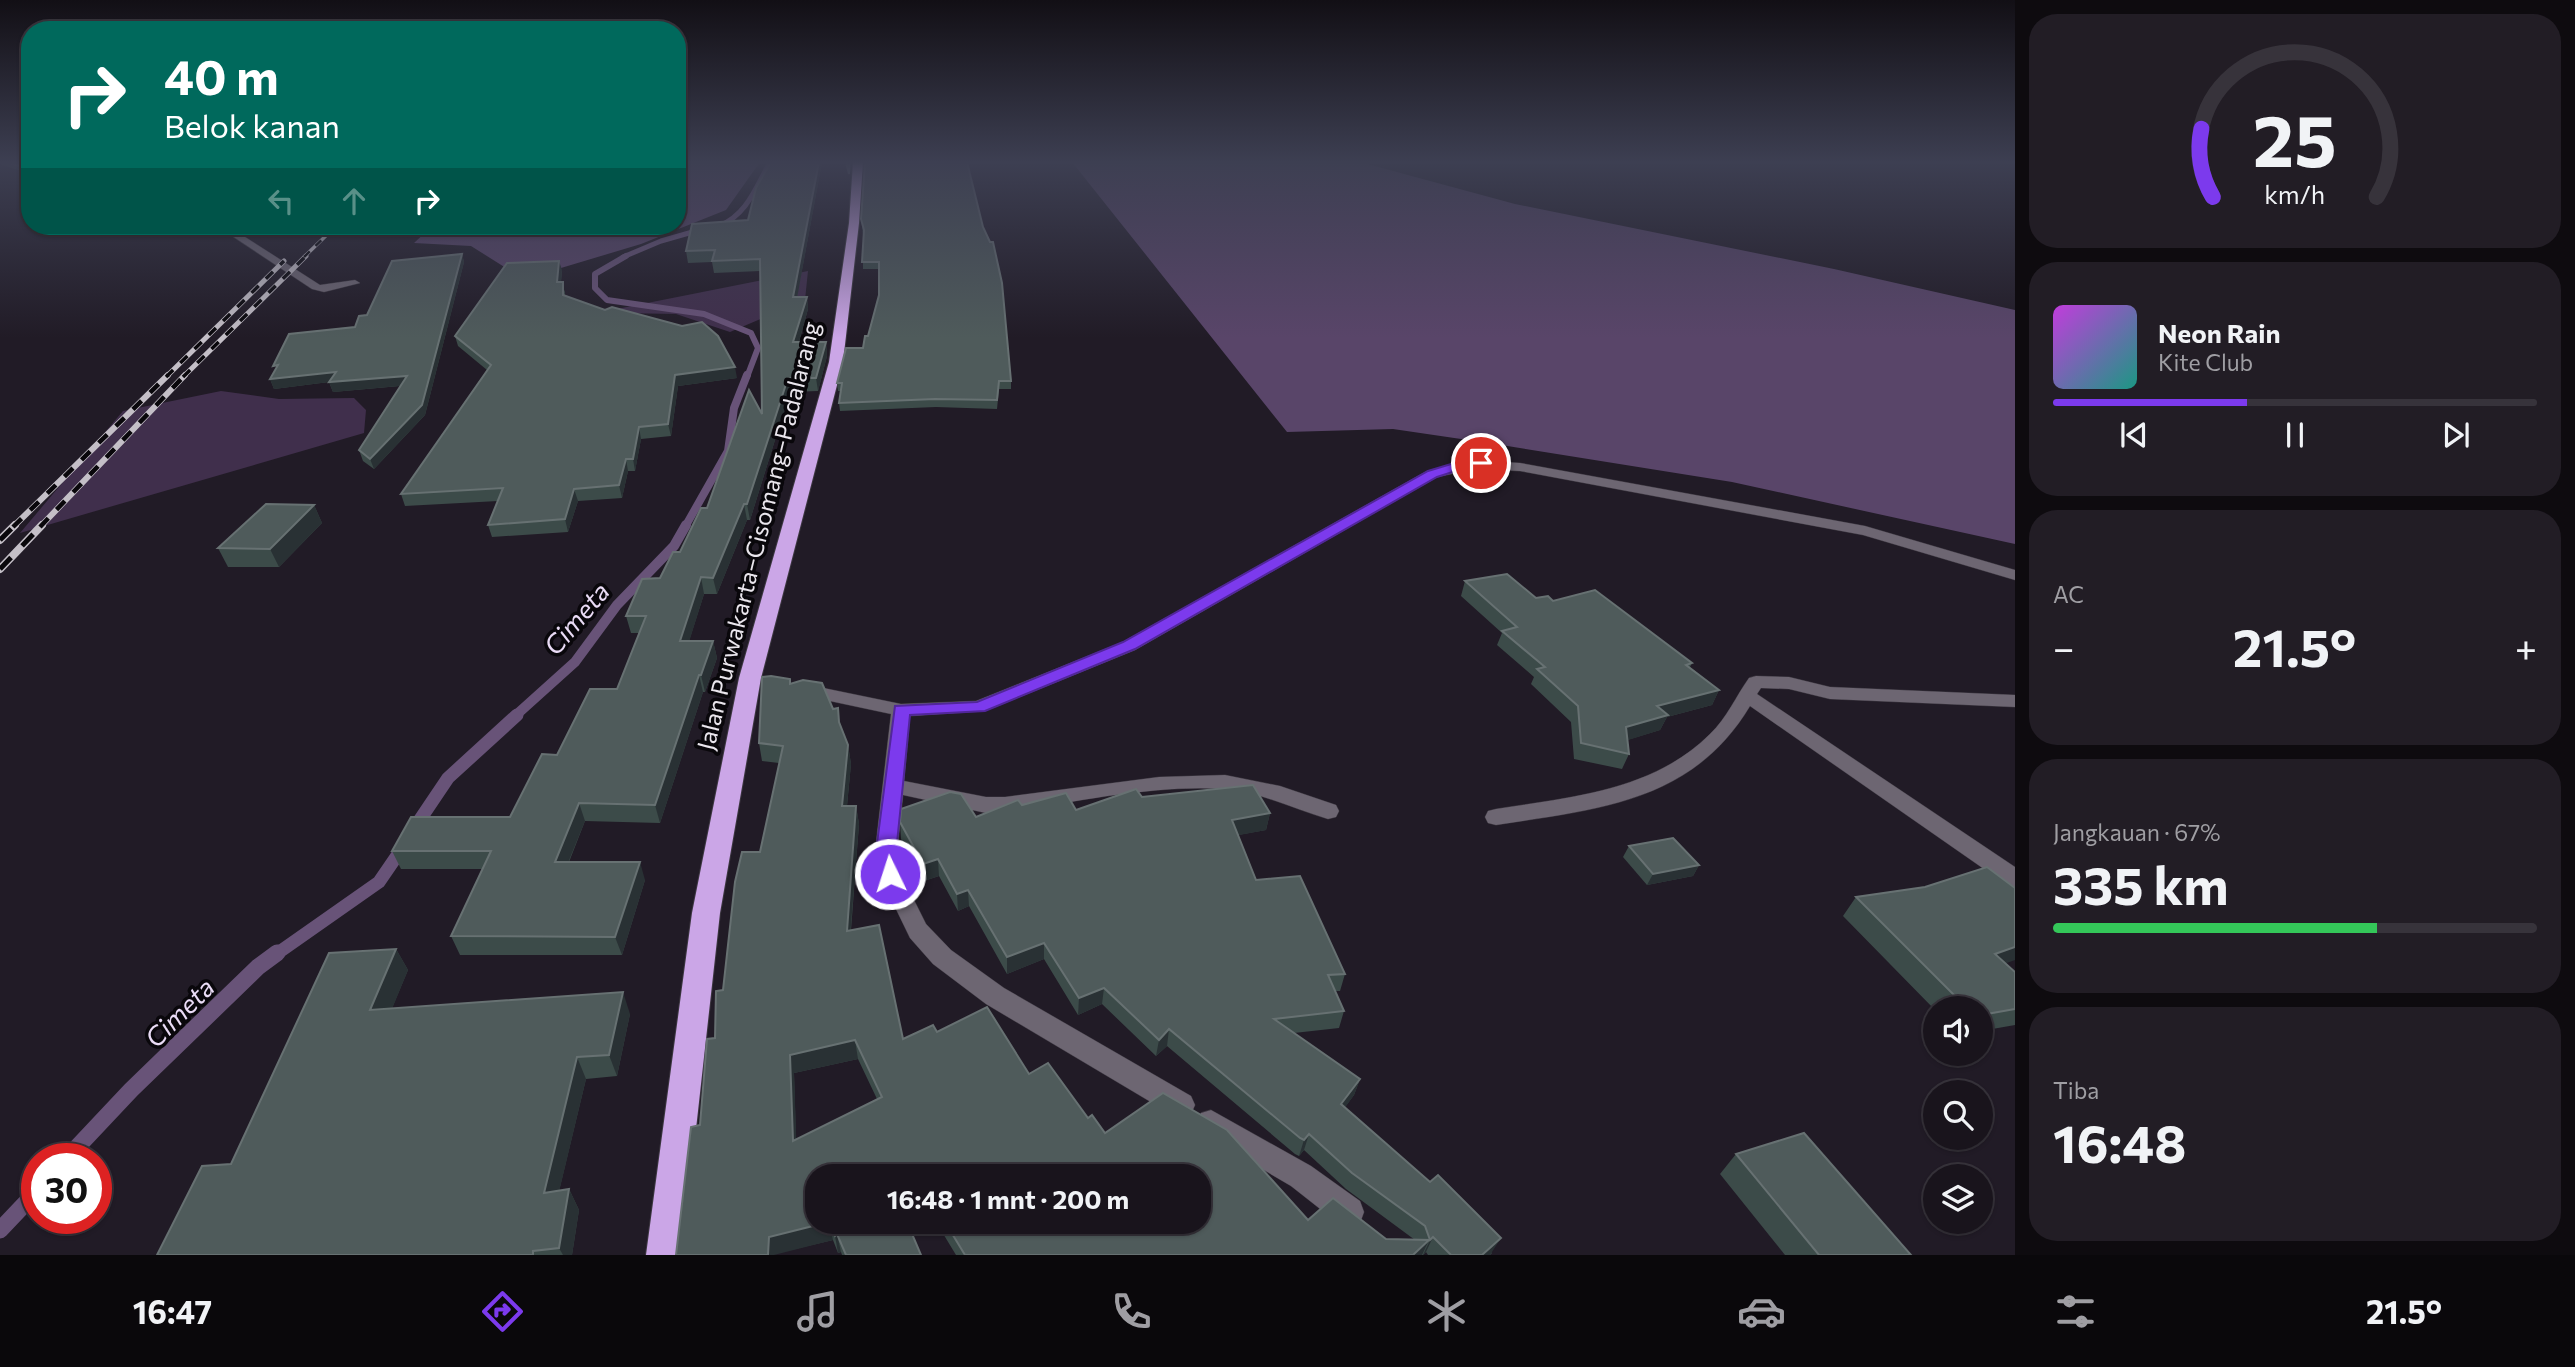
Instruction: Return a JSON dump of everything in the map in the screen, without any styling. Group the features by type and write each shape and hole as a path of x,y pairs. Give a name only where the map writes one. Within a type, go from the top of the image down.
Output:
{"highway":[{"name":"Jalan Purwakarta–Cisomang–Padalarang","path":"664,1255 706,913 757,680 836,362 854,221"}],"street":[{"path":"236,235 316,288 355,283"},
{"path":"790,688 831,693 901,710 978,707 1129,646 1432,474 1461,465 1481,463 1520,467 1865,531 2015,575"},
{"path":"1496,817 1585,801 1651,783 1690,764 1716,740 1734,718 1756,682 1764,680 1830,693 2015,701"},
{"path":"1746,695 2015,879"},
{"path":"901,710 887,843 890,874 918,931 942,957 995,996 1301,1176 1364,1223"},
{"path":"894,786 986,804 1005,805 1136,787 1225,782 1280,794 1328,811"}],"shaded area":[{"path":"686,221 700,221 686,226"},
{"path":"1119,221 1596,221 1834,269 2015,310 2015,544 1732,482 1495,444 1393,429 1287,432"},
{"path":"422,235 664,235 561,268 506,268 471,246 414,243"},
{"path":"808,271 805,300 730,332 676,314 620,313 612,310"},
{"path":"221,391 279,399 354,398 366,410 364,433 20,533 123,411"}],"building":[{"path":"808,221 793,297 807,297 793,342 826,342 816,378 788,378 747,504 744,504 713,578 701,577 680,641 713,641 655,805 579,803 555,862 640,862 615,937 451,936 491,851 392,851 411,817 510,817 542,754 557,755 590,689 617,689 646,616 626,616 642,579 660,578 673,552 680,552 701,508 707,508 749,390 762,414 760,259 712,261 715,250 686,251 692,224"},
{"path":"861,221 981,221 990,242 993,242 1002,283 1011,381 999,381 997,400 935,399 839,403 842,383 837,383 846,348 863,348 879,295 879,262 862,262 864,230"},
{"path":"462,254 422,405 370,459 359,450 407,376 329,382 336,372 270,379 278,365 273,366 289,334 355,327 359,316 367,315 392,261"},
{"path":"559,261 557,282 563,282 563,295 605,310 612,307 682,326 702,322 718,336 735,367 675,375 668,424 639,427 633,459 626,459 619,485 574,489 565,519 488,525 503,488 401,494 491,365 455,336 507,263"},
{"path":"266,504 314,505 270,549 218,548"},
{"path":"1507,574 1536,598 1548,596 1553,601 1595,590 1692,663 1686,665 1719,690 1657,706 1668,715 1626,727 1629,754 1581,743 1578,706 1537,669 1545,667 1502,631 1517,627 1465,581"},
{"path":"762,677 790,679 790,684 803,680 822,683 833,709 838,708 839,722 848,745 842,806 856,806 847,931 879,925 903,1039 933,1025 937,1032 987,1007 1029,1074 1048,1063 1088,1118 1092,1115 1105,1133 1163,1093 1227,1130 1308,1220 1333,1198 1386,1239 1429,1240 1413,1255 965,1255 952,1234 1211,1234 1211,1164 805,1164 805,1228 769,1237 768,1255 676,1255 691,1127 700,1125 707,1039 715,1038 716,991 723,990 735,882 742,852 760,852 783,746 759,743","holes":["855,1040 882,1097 793,1141 790,1055"]},
{"path":"1253,785 1270,813 1232,820 1256,880 1300,876 1345,974 1328,975 1344,1011 1274,1019 1360,1079 1341,1104 1430,1182 1438,1175 1501,1238 1482,1255 1451,1255 1433,1237 1430,1240 1425,1226 1352,1173 1309,1134 1304,1140 1300,1138 1169,1029 1159,1040 1104,988 1079,998 1044,943 1007,957 968,890 957,894 938,859 923,864 900,822 901,809 950,792 961,794 976,817 1018,800 1022,805 1066,793 1076,810 1136,789 1142,797"},
{"path":"1673,838 1699,865 1653,874 1629,846"},
{"path":"1987,867 2015,888 2015,947 1995,954 2015,972 2015,1009 1993,1013 1993,996 1955,996 1856,897 1925,887"},
{"path":"396,949 370,1010 623,992 609,1055 577,1057 544,1193 569,1189 559,1248 533,1251 533,1255 157,1255 202,1166 231,1164 329,953"},
{"path":"1804,1133 1911,1255 1819,1255 1736,1154"},
{"path":"837,1234 912,1234 921,1255 846,1255"}],"waterway":[{"name":"Cimeta","path":"719,226 730,221"},
{"name":"Cimeta","path":"686,234 703,229"},
{"name":"Cimeta","path":"623,257 682,235"},
{"name":"Cimeta","path":"626,256 595,274 595,288 607,300 704,314 751,333 758,348 747,377"},
{"name":"Cimeta","path":"685,527 728,451 734,408 747,375"},
{"name":"Cimeta","path":"515,716 575,662 617,605 674,546 686,525"},
{"name":"Cimeta","path":"415,827 448,778 517,715"},
{"name":"Cimeta","path":"275,955 379,882 403,847"},
{"name":"Cimeta","path":"81,1143 131,1090 258,967 277,953"},
{"name":"Cimeta","path":"0,1230 21,1208"}],"railway":[{"path":"304,257 327,235"},
{"path":"184,376 306,256"},
{"path":"166,377 284,261"},
{"path":"13,527 168,375"},
{"path":"40,527 184,376"},
{"path":"0,569 42,525"},
{"path":"0,540 13,527"}],"route":[{"path":"890,874 887,843 901,710 978,707 1129,646 1432,474 1461,465 1481,463"}]}
